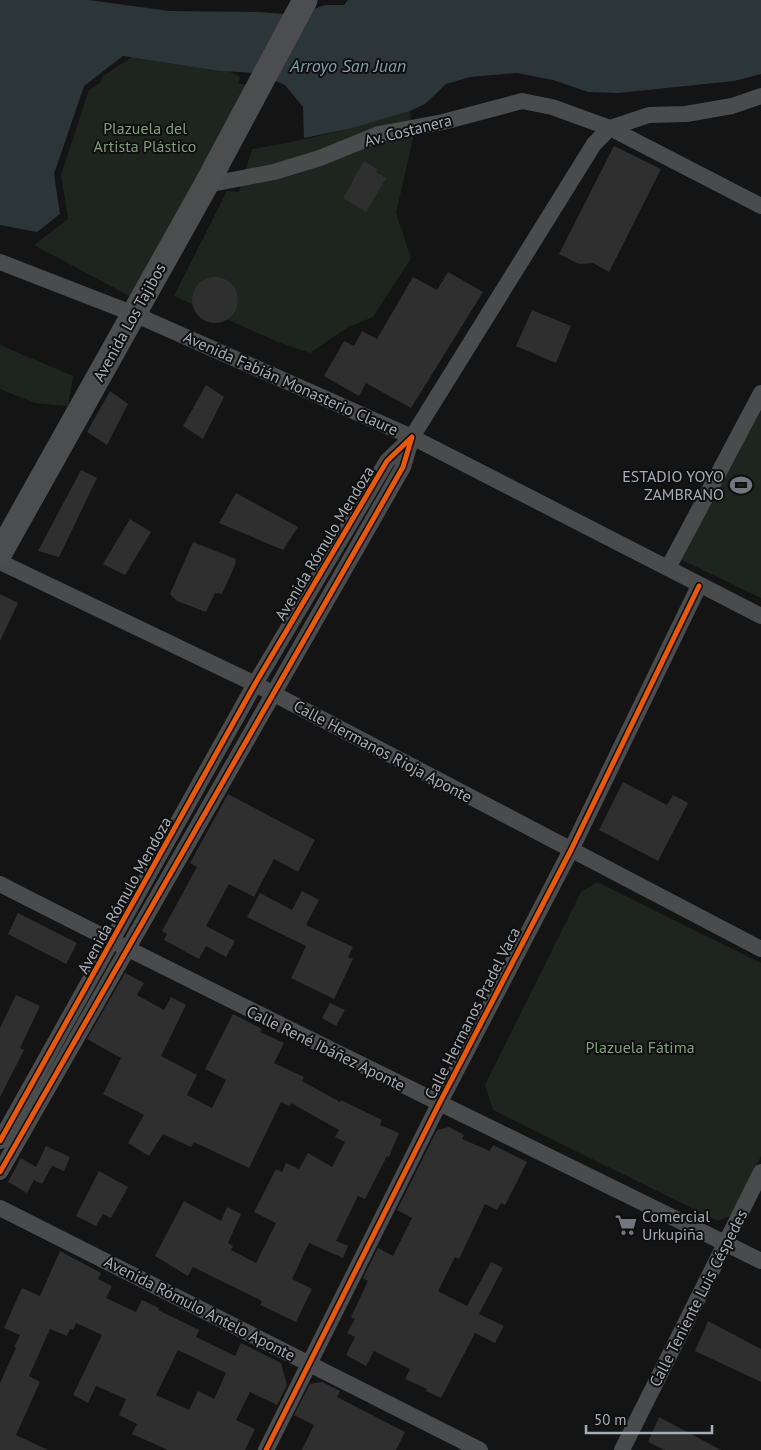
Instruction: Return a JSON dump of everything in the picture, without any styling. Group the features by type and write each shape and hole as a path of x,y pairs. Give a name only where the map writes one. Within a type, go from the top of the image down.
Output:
{"main road":[{"name":"Avenida Los Tajibos","path":"0,553 206,185 305,0"}],"street":[{"path":"610,128 649,116 686,114 732,106 761,96"},
{"name":"Av. Costanera","path":"206,185 274,172 320,158 379,134 443,122 522,101 552,107 610,128 761,206"},
{"name":"Avenida Rómulo Mendoza","path":"0,1141 255,684 387,461 412,437 594,144 610,128"},
{"name":"Avenida Fabián Monasterio Claure","path":"0,262 134,314 412,437 668,568 699,586 761,616"},
{"path":"668,568 761,393"},
{"name":"Avenida Rómulo Mendoza","path":"0,1172 403,467 412,437"},
{"name":"Calle Hermanos Rioja Aponte","path":"0,562 255,684 761,949"},
{"name":"Calle Hermanos Pradel Vaca","path":"266,1450 439,1104 571,850 699,586"},
{"name":"Calle René Ibáñez Aponte","path":"0,884 112,942 439,1104 761,1261"},
{"name":"Calle Teniente Luis Céspedes","path":"622,1450 761,1172"},
{"name":"Avenida Rómulo Antelo Aponte","path":"0,1208 480,1450"}],"green space":[{"name":"Plazuela del Artista Plástico","path":"144,49 214,64 240,77 238,83 247,85 135,299 34,245 68,219 61,175 89,90 100,83 103,76"},
{"path":"410,111 413,139 396,213 411,258 373,317 348,327 310,353 278,342 174,296 227,191 239,192 252,149 351,128"},
{"path":"0,345 73,376 68,406 35,403 0,389"},
{"name":"ESTADIO YOYO ZAMBRANO","path":"761,411 761,598 680,559"},
{"name":"Plazuela Fátima","path":"597,882 761,963 761,1156 732,1215 718,1221 493,1110 485,1085 581,892"}],"water":[{"name":"Arroyo San Juan","path":"0,0 88,0 170,11 259,12 298,15 325,5 344,5 348,0 761,0 761,74 734,81 618,93 588,92 553,80 517,73 470,77 446,84 425,104 410,111 352,128 304,138 303,107 285,85 257,73 221,71 123,56 84,86 54,174 60,214 37,232 0,225"}],"building":[{"path":"614,146 661,169 609,272 593,263 579,264 559,254"},
{"path":"364,161 377,169 376,172 386,178 366,212 343,198"},
{"path":"448,272 483,292 411,408 366,383 359,396 324,376 344,341 354,346 362,331 377,339 413,277 437,290"},
{"path":"215,277 228,281 234,287 238,300 234,313 228,319 215,323 202,319 196,313 192,300 196,287 202,281"},
{"path":"532,310 571,326 556,363 516,346"},
{"path":"206,385 224,397 203,439 183,426"},
{"path":"110,391 128,404 107,445 87,432"},
{"path":"81,470 97,478 59,557 38,551"},
{"path":"236,493 298,527 283,550 219,523"},
{"path":"130,519 151,532 125,575 103,564"},
{"path":"193,542 236,559 222,594 215,593 206,612 177,601 170,594"},
{"path":"0,594 18,603 0,641"},
{"path":"623,782 667,805 673,795 688,803 658,861 599,830"},
{"path":"228,794 315,840 298,872 274,859 254,897 229,884 206,926 235,941 226,957 206,946 199,959 164,940 167,934 162,931 197,867 190,863"},
{"path":"302,891 319,900 306,925 353,947 348,957 353,959 334,999 291,978 306,946 247,917 260,893 292,910"},
{"path":"18,913 77,943 66,964 8,934"},
{"path":"125,973 144,983 137,995 164,1010 171,997 186,1005 161,1056 197,1075 187,1095 212,1108 226,1080 205,1069 233,1014 262,1029 260,1032 284,1043 274,1063 304,1077 302,1081 340,1102 341,1100 382,1120 380,1125 399,1133 389,1157 387,1156 365,1199 358,1196 336,1241 348,1246 343,1258 309,1243 292,1279 312,1289 296,1322 260,1305 262,1301 193,1267 188,1276 155,1256 184,1201 221,1221 227,1207 241,1214 228,1243 233,1246 231,1250 256,1263 276,1223 254,1212 276,1169 282,1172 286,1163 299,1169 308,1153 332,1167 345,1142 335,1137 339,1130 291,1103 290,1106 281,1102 249,1168 194,1142 191,1147 163,1134 149,1156 128,1143 144,1115 103,1094 121,1058 87,1039"},
{"path":"16,995 40,1006 20,1048 24,1050 0,1097 0,1028"},
{"path":"330,1003 345,1010 336,1026 322,1018"},
{"path":"449,1127 464,1135 462,1139 490,1151 493,1145 527,1162 505,1205 501,1203 497,1210 485,1204 459,1259 455,1257 438,1291 467,1306 491,1262 503,1268 479,1314 504,1326 495,1343 475,1333 441,1398 405,1379 410,1369 374,1351 366,1366 346,1355 355,1337 347,1333 355,1319 351,1317 368,1281 363,1278 378,1248 393,1256 412,1218 397,1210 437,1130"},
{"path":"46,1146 70,1157 64,1171 52,1166 42,1184 34,1180 27,1193 8,1182 21,1158 36,1167"},
{"path":"99,1171 128,1187 111,1218 103,1214 96,1226 76,1216"},
{"path":"60,1251 101,1273 98,1279 112,1286 106,1298 136,1312 142,1300 199,1330 196,1337 235,1356 241,1343 281,1363 287,1385 277,1405 250,1392 236,1420 255,1429 245,1450 168,1450 132,1434 137,1424 119,1415 126,1399 96,1386 88,1403 73,1395 102,1335 76,1323 73,1330 70,1329 67,1336 50,1329 29,1376 40,1382 16,1435 48,1450 0,1450 0,1383 20,1335 4,1328 22,1288 40,1296","holes":["178,1350 226,1373 214,1399 198,1391 189,1410 156,1395"]},
{"path":"708,1321 761,1349 761,1382 695,1351"},
{"path":"322,1382 340,1391 337,1397 405,1432 396,1450 302,1450 314,1425 294,1415 310,1384"},
{"path":"659,1417 721,1450 665,1450 648,1442"}],"cycle path":[{"path":"0,1141 255,684 387,461 412,437 403,467 0,1172"},
{"path":"266,1450 439,1104 571,850 699,586"}],"place":[{"name":"ESTADIO YOYO ZAMBRANO","path":"741,485"},
{"name":"Comercial Urkupiña","path":"626,1225"}]}
